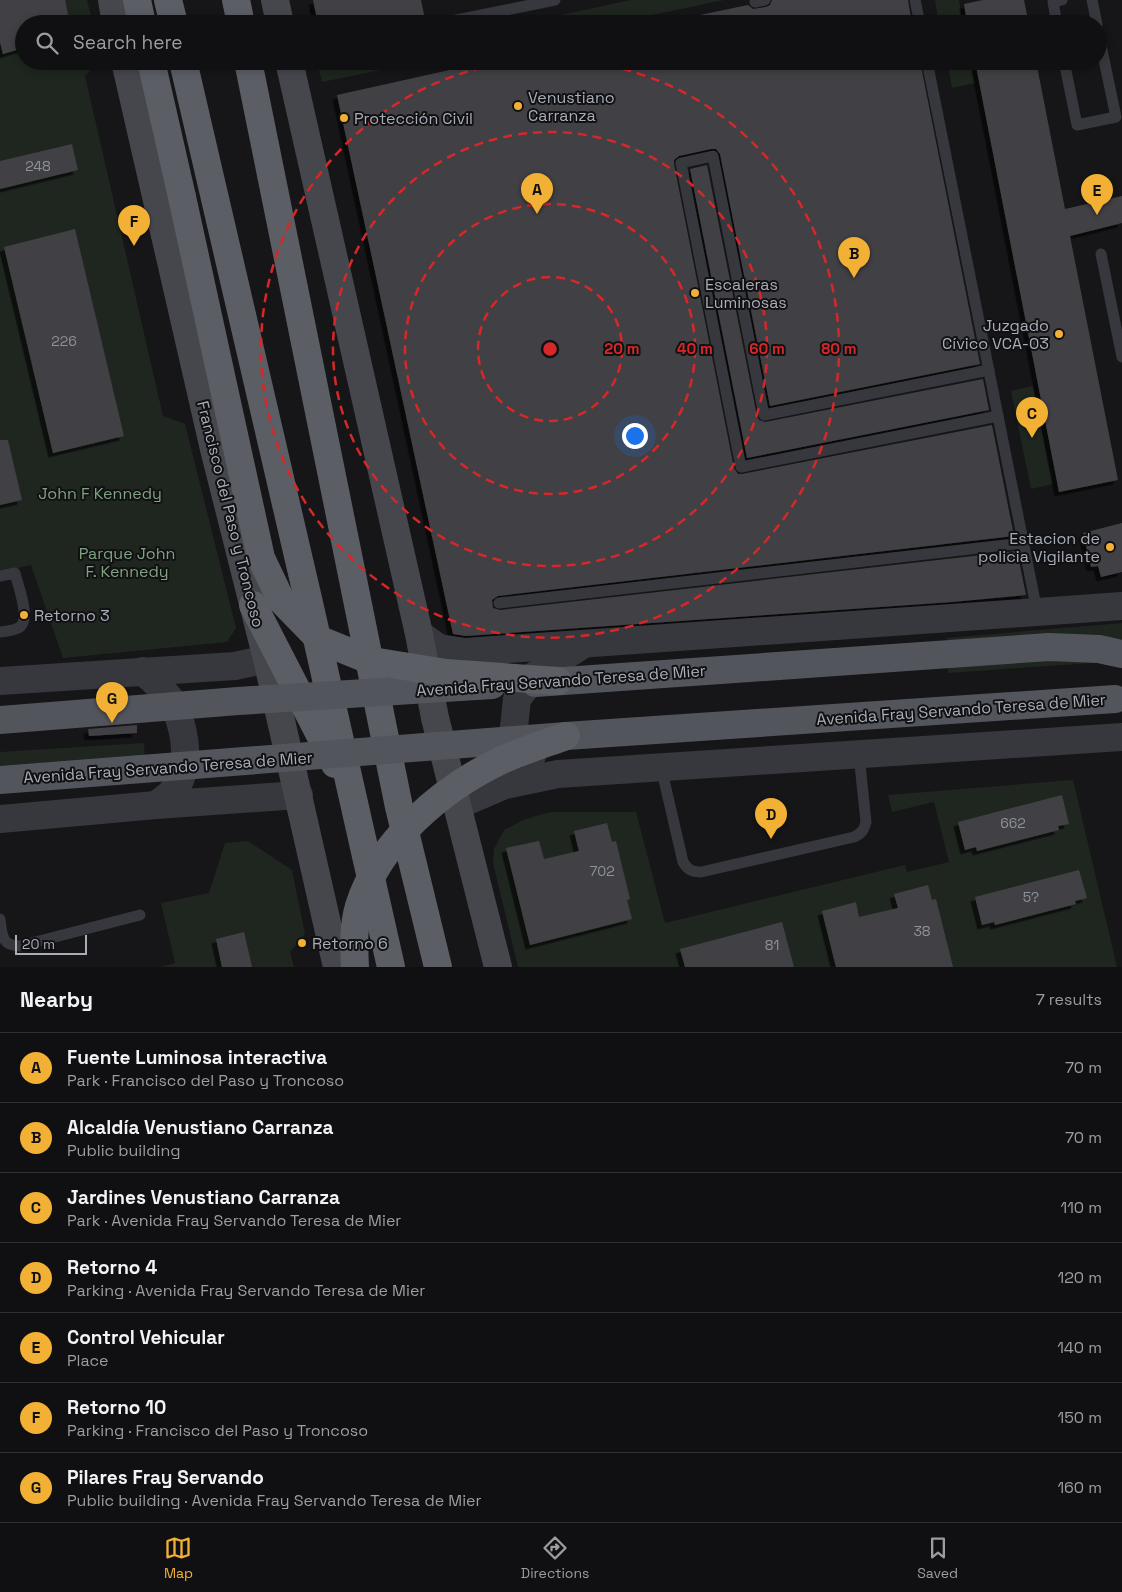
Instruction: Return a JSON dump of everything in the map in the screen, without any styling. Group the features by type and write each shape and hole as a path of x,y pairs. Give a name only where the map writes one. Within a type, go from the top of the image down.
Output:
{"highway":[{"path":"137,0 140,15"},
{"path":"168,0 172,15"},
{"path":"236,0 239,15"},
{"path":"153,70 261,558 281,600 320,640 372,661 446,673 558,681"},
{"path":"185,70 392,967"},
{"path":"250,70 399,807 438,967"},
{"path":"253,605 352,798"},
{"path":"355,967 354,936 359,907 374,870 396,839 431,806 462,782 502,760 566,736"}],"main road":[{"path":"112,0 114,15"},
{"path":"275,0 278,15"},
{"name":"Francisco del Paso y Troncoso","path":"127,70 214,449 299,795 337,967"},
{"path":"291,70 419,634 435,718 498,967"},
{"name":"Avenida Fray Servando Teresa de Mier","path":"0,720 238,701 1049,647 1099,649 1122,654"},
{"name":"Avenida Fray Servando Teresa de Mier","path":"0,780 566,736 1115,699"}],"street":[{"path":"419,634 439,648 465,652 1122,606"},
{"path":"585,644 559,658 535,675 517,698 514,727 521,750 542,762 560,766 616,771"},
{"path":"0,681 235,666 267,659"},
{"path":"143,671 171,701 182,726 186,754 180,781 166,798 156,804"},
{"path":"458,804 505,785 558,774 1122,737"},
{"path":"0,819 156,804 299,795"}],"lane":[{"path":"481,15 555,0"},
{"path":"914,0 918,15"},
{"path":"1055,15 1053,2 1062,0"},
{"path":"1092,0 1095,15"},
{"path":"929,70 1037,611"},
{"path":"1066,70 1077,125 1116,117 1106,70"},
{"path":"989,370 764,415 713,156 681,163 741,467 998,416"},
{"path":"1101,254 1122,357"},
{"path":"499,604 1023,543"},
{"path":"0,576 14,573 25,612 25,620 20,627 0,632"},
{"path":"661,767 684,862 687,868 693,872 701,872 861,834 866,822 859,755"},
{"path":"0,919 5,942 12,946 20,946 140,915"}],"green space":[{"name":"John F Kennedy","path":"0,0 87,0 91,15 15,15 15,70 90,70 85,76 163,416 185,424 236,628 227,642 63,658 31,565 0,572"},
{"path":"631,0 724,0 652,15 561,15"},
{"path":"935,0 959,0 962,15 938,15"},
{"path":"319,70 381,70 322,82"},
{"path":"949,70 973,70 975,83 952,88"},
{"path":"1033,386 1053,484 1031,489 1011,391"},
{"path":"1122,623 1122,661 948,673 947,638"},
{"path":"144,743 146,781 0,791 0,752"},
{"path":"1073,780 1117,967 518,967 493,863 494,849 504,830 523,820 550,812 636,812 665,923 905,865 907,872 949,862 934,802 892,812 888,795"},
{"path":"248,841 292,870 305,934 290,952 294,967 160,967 175,963 161,903 209,893 225,843"}],"building":[{"path":"0,0 65,0 68,15 15,15 15,51 3,54 0,42"},
{"path":"313,0 421,0 424,15 316,15"},
{"path":"772,0 908,0 910,15 700,15 748,5 753,9 770,5"},
{"path":"983,0 1024,0 1027,15 966,15 964,4"},
{"path":"450,70 922,70 980,364 770,406 720,154 716,149 711,149 679,156 674,160 734,468 738,474 742,474 992,425 1014,536 498,596 492,600 493,608 500,610 1017,551 1026,595 952,602 466,636 453,634 337,95"},
{"name":"Juzgado Cívico VCA-03","path":"977,70 1038,70 1065,209 1122,196 1122,223 1070,236 1118,480 1059,492"},
{"path":"72,144 78,170 0,189 0,161"},
{"path":"707,165 759,420 765,422 983,379 989,410 747,458 690,169"},
{"path":"75,229 124,436 53,453 4,247"},
{"path":"0,440 8,440 22,500 0,505"},
{"path":"1122,523 1122,572 1101,577 1098,566 1091,567 1083,533"},
{"path":"137,725 137,733 89,736 88,729"},
{"path":"1062,795 1069,824 1058,826 1059,830 977,851 976,847 965,850 958,822"},
{"path":"607,823 612,842 616,841 630,899 627,900 632,919 530,945 506,848 539,841 544,859 579,851 574,831"},
{"path":"1079,870 1087,898 1075,901 1076,904 995,925 994,922 982,925 975,897"},
{"path":"928,885 932,900 936,899 953,967 836,967 822,911 856,902 859,917 898,908 894,894"},
{"path":"782,922 794,967 685,967 680,949"},
{"path":"244,932 252,967 222,967 216,939"}],"place":[{"name":"Venustiano Carranza","path":"518,106"},
{"name":"Protección Civil","path":"344,118"},
{"name":"Fuente Luminosa interactiva","path":"537,214"},
{"name":"Control Vehicular","path":"1097,215"},
{"name":"Retorno 10","path":"134,246"},
{"name":"Alcaldía Venustiano Carranza","path":"854,278"},
{"name":"Escaleras Luminosas","path":"695,293"},
{"name":"Juzgado Cívico VCA-03","path":"1059,334"},
{"name":"Jardines Venustiano Carranza","path":"1032,438"},
{"name":"Estacion de policia Vigilante","path":"1110,547"},
{"name":"Retorno 3","path":"24,615"},
{"name":"Pilares Fray Servando","path":"112,723"},
{"name":"Retorno 4","path":"771,839"},
{"name":"Retorno 6","path":"302,943"}],"park label":[{"name":"Parque John F. Kennedy","path":"127,562"}]}
